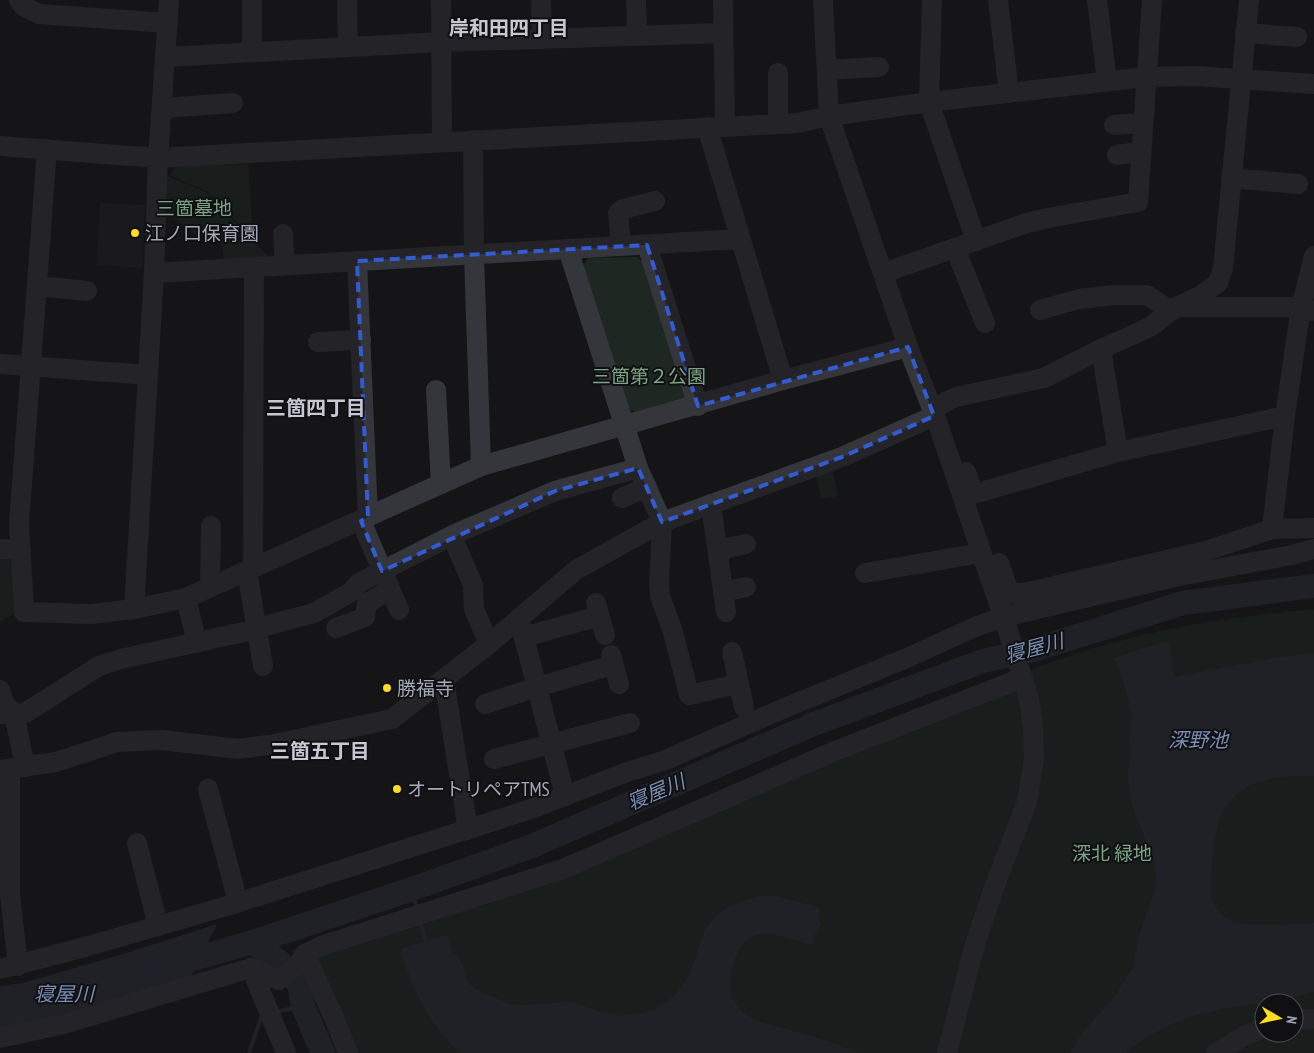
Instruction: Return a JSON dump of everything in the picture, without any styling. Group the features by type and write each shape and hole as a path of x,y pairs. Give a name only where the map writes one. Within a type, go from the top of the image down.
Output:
{"street":[{"path":"19,0 23,6 39,14 168,23"},
{"path":"134,609 154,273 158,158 170,0"},
{"path":"252,0 252,52"},
{"path":"347,0 348,47"},
{"path":"441,0 442,142"},
{"path":"541,0 542,39"},
{"path":"636,0 637,36"},
{"path":"723,0 723,33 716,127 740,239 783,380"},
{"path":"823,0 829,116 1005,622 1029,699 1033,727 1034,758 1030,789 1020,822 985,913 947,1053"},
{"path":"932,0 929,102 976,241"},
{"path":"998,0 1009,92"},
{"path":"1097,0 1107,81"},
{"path":"883,273 1048,218 1138,202 1152,0"},
{"path":"521,628 576,570 662,522 842,457 934,416 956,397 1044,378 1150,326 1173,309 1200,296 1218,283 1223,268 1249,0"},
{"path":"166,57 442,42 723,33"},
{"path":"1245,33 1297,37"},
{"path":"827,70 879,67"},
{"path":"778,73 778,124"},
{"path":"0,146 158,158 797,123 829,116 929,102 1146,77 1195,76 1314,84"},
{"path":"162,108 232,103"},
{"path":"1114,126 1143,123"},
{"path":"473,140 474,255 481,466"},
{"path":"46,149 20,524 24,612 91,614 134,609 186,598 481,466 698,406 783,380 908,347"},
{"path":"1117,155 1141,152"},
{"path":"1231,178 1298,184"},
{"path":"621,246 609,212 655,201"},
{"path":"283,234 285,265"},
{"path":"154,273 647,246 740,239"},
{"path":"647,246 698,406"},
{"path":"955,248 985,323"},
{"path":"568,249 638,468 662,522 660,596 673,632 689,695 738,684"},
{"path":"1272,529 1285,416 1308,309 1314,256"},
{"path":"357,261 365,519 382,571 399,610"},
{"path":"254,267 250,570 263,666"},
{"path":"37,286 87,291"},
{"path":"1040,310 1079,299 1114,295 1147,296 1173,309 1308,309"},
{"path":"318,342 360,340"},
{"path":"1101,349 1118,452"},
{"path":"0,364 148,374"},
{"path":"436,390 441,484"},
{"path":"934,416 952,434 1010,594 1028,592 1206,550 1272,529 1314,528"},
{"path":"974,494 1118,452 1285,416"},
{"path":"7,713 25,713 99,666 121,659 257,629 314,613 351,592 359,583 455,534 555,491 638,468"},
{"path":"622,498 647,488"},
{"path":"711,504 726,612"},
{"path":"210,588 211,526"},
{"path":"718,550 746,544"},
{"path":"457,548 473,585 474,609 489,644"},
{"path":"0,690 6,705 12,769 5,868 11,910 9,967 238,902 534,808 627,772 664,762 975,627 1005,622 1179,576 1292,555 1314,548"},
{"path":"0,549 21,550"},
{"path":"865,573 981,553"},
{"path":"1292,555 1314,556"},
{"path":"723,592 746,587"},
{"path":"336,628 365,617 367,604 390,590"},
{"path":"186,598 197,643"},
{"path":"12,769 56,762 117,742 161,740 238,749 270,745 392,719 489,644 521,628 598,610 604,635"},
{"path":"521,628 565,796"},
{"path":"732,652 744,707"},
{"path":"485,704 612,660 619,684"},
{"path":"0,1031 0,1038 64,1024 251,968 279,980 303,958 324,945 563,869 835,751 1022,678"},
{"path":"444,680 468,830"},
{"path":"494,759 630,724"},
{"path":"208,789 238,902"},
{"path":"137,843 158,926"},
{"path":"303,958 334,1018 348,1053"},
{"path":"251,968 286,1053"},
{"path":"1216,1053 1254,1032"},
{"path":"1229,1053 1246,1036"}],"highlighted area":[{"path":"647,245 698,406 908,347 934,416 842,457 662,522 638,468 555,491 382,571 361,521 368,517 357,261"}],"shaded area":[{"path":"100,203 145,205 142,268 97,265"}],"green space":[{"path":"179,164 248,165 253,239 208,192 170,175"},
{"name":"三箇墓地","path":"167,176 207,193 271,259 224,261 222,246 207,233 195,234 165,210"},
{"name":"三箇第２公園","path":"637,257 645,264 688,392 683,403 637,413 626,408 582,267 588,258"},
{"path":"832,467 838,496 821,499 816,471"},
{"path":"0,556 7,557 13,565 14,613 0,622"},
{"name":"深北 緑地","path":"1314,609 1314,1053 343,1053 313,981 291,950 584,856 988,685 1057,660 1127,639 1174,628 1227,619"}],"water":[{"name":"深野池","path":"1168,641 1174,677 1281,657 1314,654 1314,776 1283,777 1262,781 1243,790 1233,798 1222,813 1219,823 1212,860 1211,887 1214,905 1231,921 1242,924 1262,925 1314,923 1314,992 1304,994 1254,993 1254,1004 1222,1009 1176,1022 1147,1037 1126,1053 1070,1053 1084,1031 1115,996 1133,968 1139,936 1157,883 1154,862 1130,798 1128,771 1130,757 1129,735 1132,716 1122,675 1114,658"},
{"path":"776,896 820,908 818,920 821,922 817,934 814,935 813,945 766,934 759,934 747,940 737,954 731,973 730,990 734,1002 746,1015 757,1021 818,1038 858,1053 459,1053 431,1018 417,994 401,952 401,949 447,935 452,954 459,958 468,982 475,989 504,1002 525,1005 568,1002 608,1014 636,1015 663,1005 682,987 695,960 706,929 719,914 744,900"},
{"name":"寝屋川","path":"217,924 190,978 0,1032 0,986 23,983"}],"waterway":[{"name":"寝屋川","path":"168,966 253,942 412,889 532,846 814,724 983,661 1033,650 1183,603 1314,586"},
{"path":"412,889 417,909"},
{"path":"420,921 427,945"},
{"path":"253,942 281,963 299,984 303,1006 323,1053"},
{"path":"276,1012 303,1006"},
{"path":"249,1053 262,1015"}],"place":[{"name":"江ノ口保育園","path":"135,233"},
{"name":"勝福寺","path":"387,688"},
{"name":"オートリペアTMS","path":"397,789"}],"district":[{"name":"岸和田四丁目","path":"509,28"},
{"name":"三箇四丁目","path":"316,408"},
{"name":"三箇五丁目","path":"320,751"}]}
